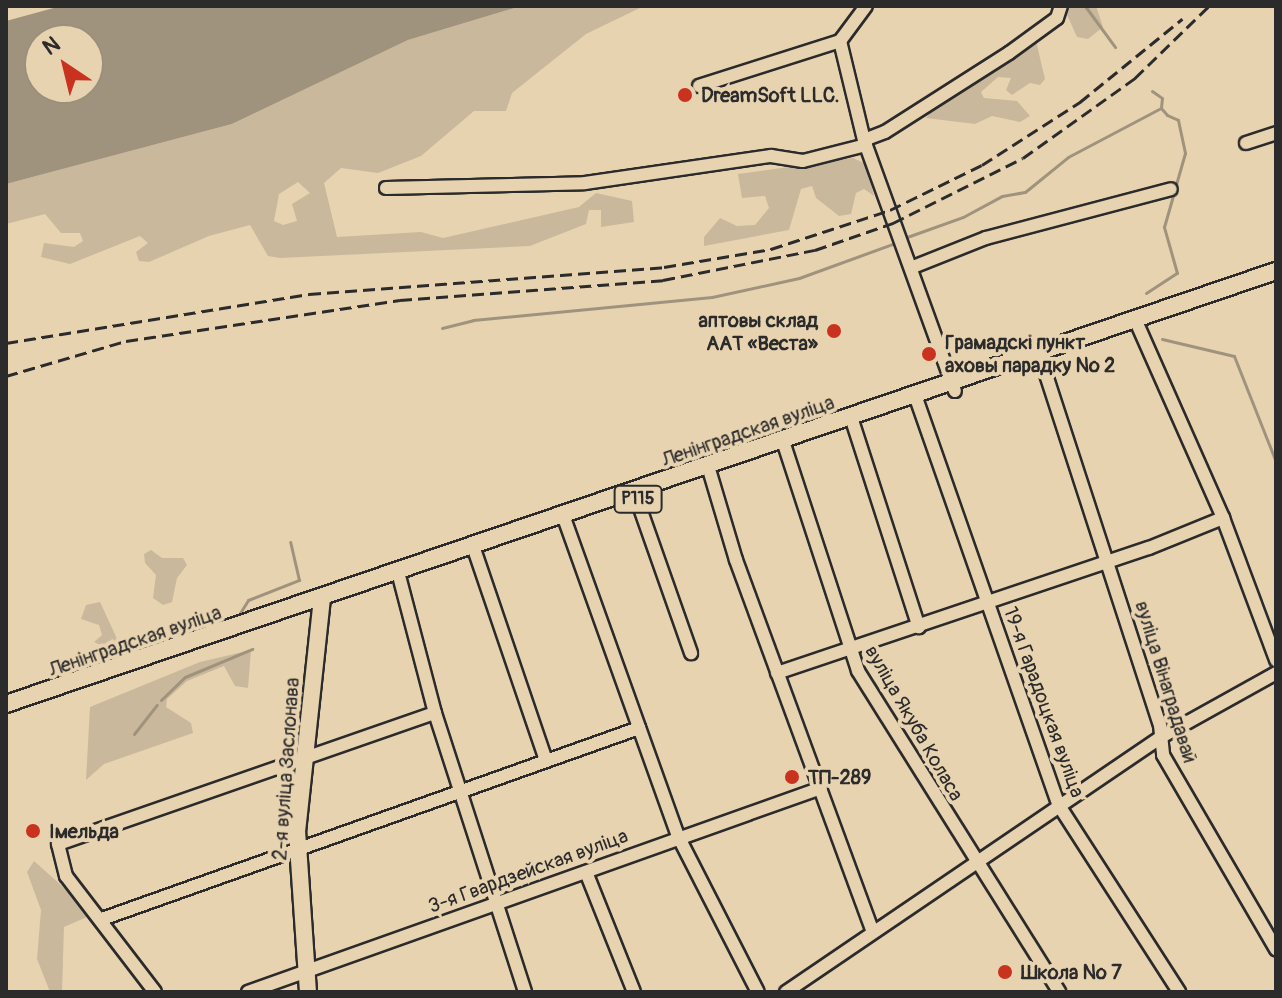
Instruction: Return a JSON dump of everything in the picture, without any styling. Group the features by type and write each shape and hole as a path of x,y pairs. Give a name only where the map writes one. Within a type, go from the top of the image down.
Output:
{"main road":[{"name":"Ленінградская вуліца","path":"1137,324 1276,271"},
{"name":"Ленінградская вуліца","path":"7,709 36,702 1137,324 1276,281"},
{"name":"2-я вуліца Заслонава","path":"308,992 296,850 322,603"}],"street":[{"path":"699,86 840,41 866,6"},
{"path":"386,188 585,183 771,156 803,161 865,142 885,132 1009,53 1057,18 1061,6"},
{"path":"840,41 865,142 954,386"},
{"path":"1246,143 1276,133"},
{"path":"913,267 986,238 1171,189"},
{"path":"1137,324 1223,518 1276,660"},
{"name":"вуліца Вінаградавай","path":"1040,357 1108,560 1161,737 1163,755 1183,795 1276,949"},
{"name":"19-я Гарадоцкая вуліца","path":"916,399 1058,804 1179,992"},
{"path":"852,422 919,627"},
{"name":"вуліца Якуба Коласа","path":"784,446 848,648 888,725 1059,992"},
{"path":"709,470 777,673 821,788 855,895 873,932"},
{"path":"635,495 691,653"},
{"path":"777,673 919,627 1223,518"},
{"path":"564,519 678,836 758,992"},
{"path":"475,551 546,761"},
{"path":"399,577 435,713 525,992"},
{"path":"786,992 1058,804 1161,737 1276,673"},
{"path":"155,992 66,876 58,844 305,761 435,713"},
{"path":"102,919 639,728"},
{"name":"3-я Гвардзейская вуліца","path":"248,992 498,905 678,836 821,788"},
{"path":"586,872 634,992"}],"shaded area":[{"path":"61,6 521,6 408,40 232,124 6,184 6,21"},
{"path":"521,6 644,6 586,34 512,93 506,111 474,111 421,156 378,173 341,168 324,183 337,237 421,232 443,238 579,207 596,193 632,201 634,222 601,227 601,210 589,210 586,224 530,246 280,258 268,256 250,225 209,236 149,262 139,261 136,252 148,243 140,236 70,264 41,257 44,243 74,247 83,241 80,233 61,233 45,214 6,224 6,184 232,124 408,40","holes":["298,182 310,193 292,204 297,221 283,225 274,221 279,194"]},
{"path":"1063,6 1096,6 1103,27 1088,39 1077,37"},
{"path":"1036,41 1045,79 1040,85 1030,83 1012,95 1006,90 1011,78 998,77 981,92 984,98 1017,101 1030,116 1020,122 992,116 975,124 926,118 937,105"},
{"path":"853,158 866,164 874,196 864,189 856,193 851,214 839,216 816,198 812,186 801,189 789,230 704,246 704,237 720,218 737,226 755,225 769,208 765,196 742,198 738,174"},
{"path":"151,550 162,558 183,558 187,565 177,578 172,602 163,605 153,598 156,575 145,563 144,554"},
{"path":"100,602 119,643 111,650 94,642 102,635 99,625 81,619 86,605"},
{"path":"251,650 248,688 235,686 224,666 187,681 167,699 166,707 191,723 193,733 104,764 86,780 90,707 200,662"},
{"path":"34,861 80,902 87,917 64,927 62,992 50,992 37,959 41,910 27,872"}],"waterway":[{"path":"1085,6 1115,47"},
{"path":"1152,91 1162,98 1161,108 1167,115 1178,120 1185,153 1175,189"},
{"path":"907,237 963,217 1002,196 1025,192 1068,157 1161,108"},
{"path":"1146,293 1177,273 1164,227 1173,195"},
{"path":"442,328 473,320 712,297 799,278 895,243"},
{"path":"1162,339 1234,356 1276,462"},
{"path":"240,613 248,600 299,580 290,542"},
{"path":"161,700 185,677 252,649"},
{"path":"134,734 157,705"}],"railway":[{"path":"6,376 126,341 400,300 663,280 815,250 893,223 1023,158 1135,78 1209,6"},
{"path":"6,343 309,294 664,267 771,249 890,210 982,165 1080,102 1182,19"}],"place":[{"name":"DreamSoft LLC.","path":"685,95"},
{"name":"аптовы склад ААТ «Веста»","path":"834,331"},
{"name":"Грамадскі пункт аховы парадку № 2","path":"929,354"},
{"name":"ТП-289","path":"792,777"},
{"name":"Імельда","path":"33,831"},
{"name":"Школа № 7","path":"1005,972"}]}
